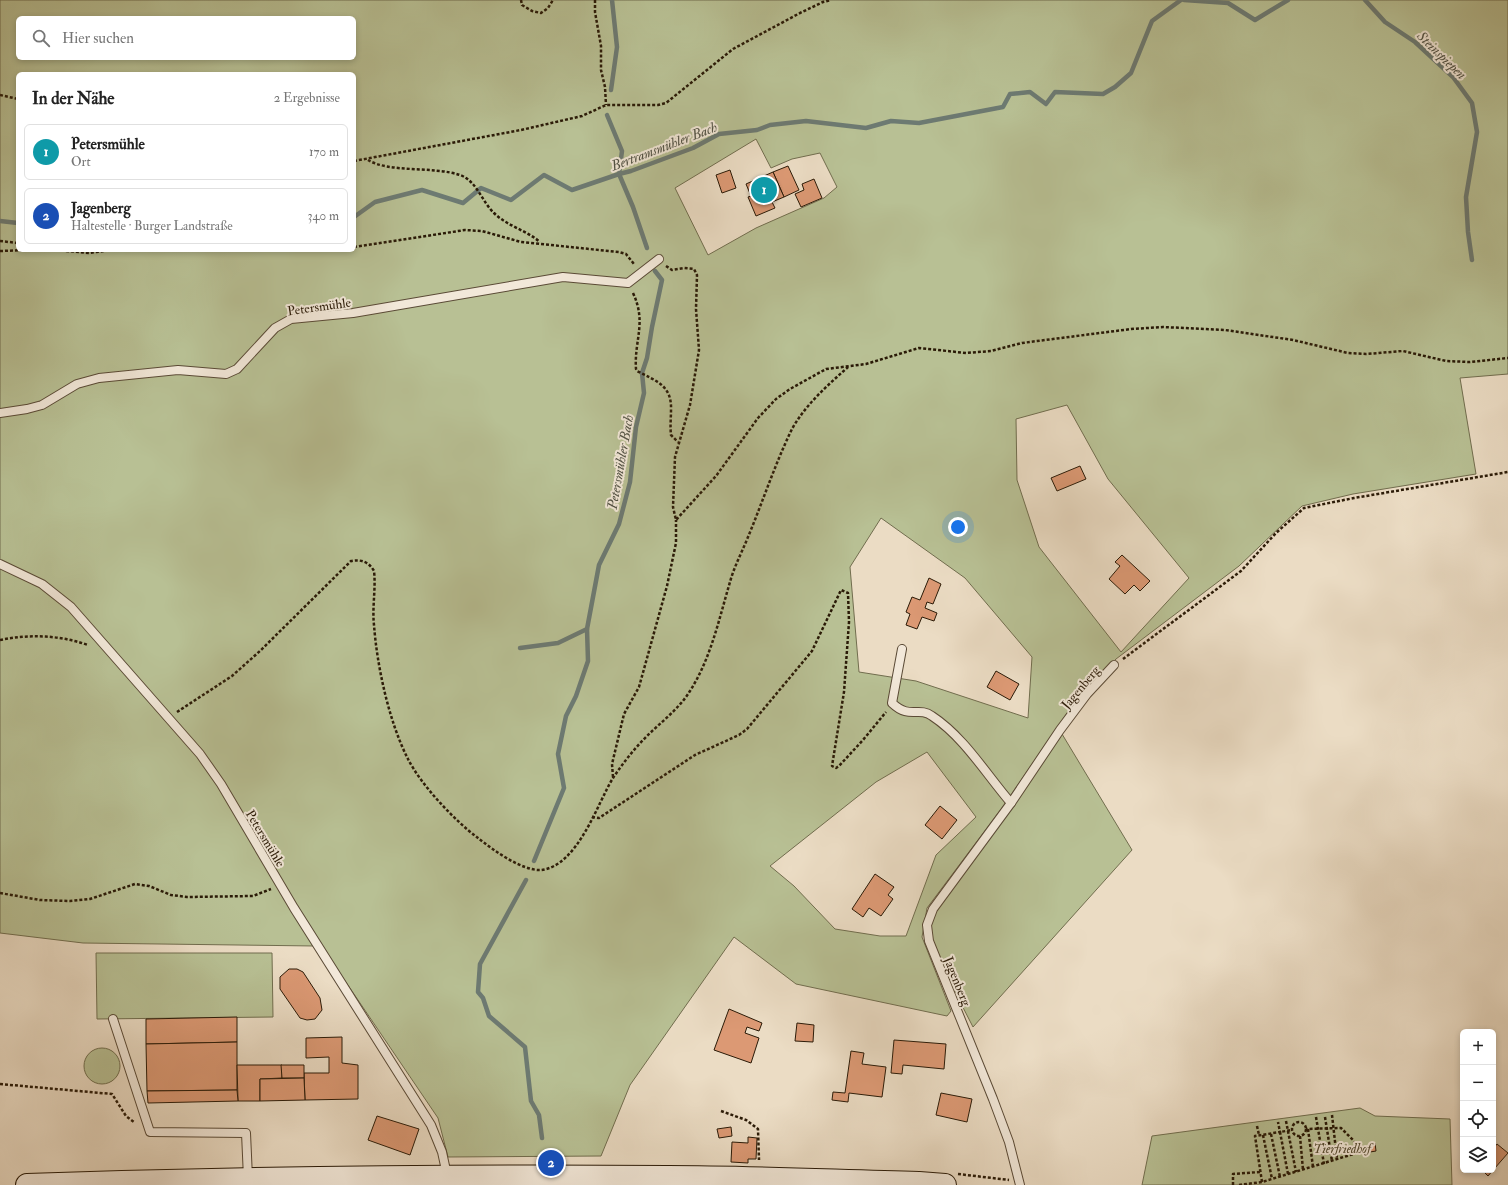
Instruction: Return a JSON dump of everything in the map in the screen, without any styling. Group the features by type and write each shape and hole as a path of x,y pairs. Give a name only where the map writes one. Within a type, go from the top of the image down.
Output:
{"main road":[{"path":"27,1185 248,1179 447,1176 669,1177 919,1183 945,1185"}],"lane":[{"path":"628,283 659,259"},
{"name":"Petersmühle","path":"0,413 28,409 42,405 77,384 99,378 178,370 226,374 237,369 275,328 291,319 360,312 563,277 628,283"},
{"name":"Petersmühle","path":"0,564 36,581 60,597 71,607 200,754 221,784 281,886 431,1125 442,1152 447,1176"},
{"path":"902,649 892,703 900,711 907,713 925,713 931,715 977,760 1011,803"},
{"name":"Jagenberg","path":"1020,1185 1009,1142 929,941 927,925 933,909 1011,803 1060,730 1087,694 1114,665"},
{"path":"113,1019 150,1132 246,1133 248,1179"}],"path":[{"path":"521,0 522,5 532,12 541,13 548,8 553,0"},
{"path":"595,0 595,12 602,46 601,70 605,87 606,105"},
{"path":"356,161 368,160 521,130 582,116 606,105 658,105 666,103 719,58 738,46 806,10 831,0"},
{"path":"0,95 16,99"},
{"path":"368,160 374,164 435,169 466,177 494,214 516,228 532,235 540,243"},
{"path":"356,247 465,230 488,232 521,242 619,252 630,258 639,273"},
{"path":"0,242 16,243"},
{"path":"0,251 16,250"},
{"path":"78,252 97,252"},
{"path":"613,778 612,764 624,714 639,688 667,586 676,544 676,520 673,507 673,476 678,442 690,405 699,350 696,309 697,275 694,269 690,268 672,270 659,259"},
{"path":"628,283 638,303 640,314 636,369 667,389 671,404 671,435 678,442"},
{"path":"676,520 716,476 758,418 776,399 814,374 826,369 866,364 919,348 966,353 991,351 1022,343 1131,329 1163,327 1225,330 1293,340 1348,353 1366,354 1403,351 1446,361 1470,362 1508,358"},
{"path":"169,718 232,676 270,642 351,561 361,560 371,566 374,571 373,606 376,646 384,688 395,727 417,775 470,832 497,852 520,865 541,870 562,861 571,852 613,778 633,750 677,708 690,692 720,621 730,580 783,447 800,414 824,388 848,367"},
{"path":"1114,665 1241,571 1276,533 1304,508 1508,472"},
{"path":"592,817 599,818 695,754 739,735 747,729 812,651 841,590 848,593 849,622 844,692 832,766 836,768 839,766 863,740 892,703"},
{"path":"0,640 14,637 58,636 74,640 113,655"},
{"path":"0,893 40,900 70,902 90,898 135,884 149,886 171,895 200,897 253,896 281,886"},
{"path":"0,1084 112,1094 126,1116 150,1132"},
{"path":"720,1111 746,1120 758,1130 759,1161"},
{"path":"1332,1116 1337,1159"},
{"path":"1316,1117 1324,1164"},
{"path":"1325,1117 1332,1161"},
{"path":"1286,1121 1296,1172"},
{"path":"1278,1122 1288,1174"},
{"path":"1292,1130 1293,1125 1299,1122 1304,1124 1307,1129 1313,1167"},
{"path":"1257,1126 1259,1135"},
{"path":"1239,1185 1262,1182 1360,1152 1358,1146 1341,1128 1334,1127 1307,1129"},
{"path":"1300,1136 1304,1134 1307,1129"},
{"path":"1262,1182 1255,1136 1292,1130"},
{"path":"1292,1130 1295,1135 1300,1136"},
{"path":"1271,1134 1280,1177"},
{"path":"1263,1135 1272,1179"},
{"path":"1300,1136 1303,1170"},
{"path":"1233,1185 1233,1174 1260,1172"}],"green space":[{"path":"0,0 1508,0 1508,374 1460,378 1476,474 1353,494 1302,506 1239,566 1116,659 1078,697 1002,808 927,908 922,937 951,1011 947,1016 796,984 734,937 630,1085 601,1156 448,1157 438,1118 320,944 315,946 83,943 0,933","holes":["756,139 771,168 792,159 820,153 837,187 824,198 756,228 708,255 675,188","1067,405 1108,479 1189,578 1121,652 1039,547 1017,480 1016,419","881,518 965,578 1032,657 1028,718 916,681 859,672 850,567","927,752 976,817 936,855 906,936 880,936 835,929 794,886 770,866 876,782"]},
{"path":"1062,734 1132,850 973,1027 929,941 933,909"},
{"path":"96,953 272,953 273,1017 97,1019"},
{"path":"106,1048 115,1053 119,1059 119,1073 115,1079 106,1084 98,1084 89,1079 85,1073 84,1062 89,1053 95,1049"},
{"name":"Tierfriedhof","path":"1360,1108 1375,1116 1450,1119 1452,1185 1142,1185 1152,1136"}],"building":[{"path":"788,166 799,190 784,197 773,172"},
{"path":"730,170 736,188 722,193 716,175"},
{"path":"773,172 784,197 772,202 775,208 756,216 748,197 751,196 746,184"},
{"path":"814,179 822,198 801,207 795,194 804,190 802,184"},
{"path":"1080,466 1086,479 1057,491 1051,478"},
{"path":"1122,555 1150,581 1140,591 1134,585 1125,594 1109,579 1120,566 1115,562"},
{"path":"929,578 941,584 933,604 927,602 925,608 937,613 934,621 922,617 917,629 906,625 910,614 906,612 912,597 920,600"},
{"path":"996,671 1019,684 1010,700 987,687"},
{"path":"940,806 957,820 942,839 925,825"},
{"path":"875,874 894,887 888,895 893,899 881,916 869,908 863,917 852,909"},
{"path":"289,969 297,969 303,972 320,998 322,1010 315,1019 307,1020 300,1018 280,989 280,977"},
{"path":"729,1009 762,1023 759,1031 747,1027 745,1033 759,1038 751,1063 714,1050"},
{"path":"237,1017 237,1042 146,1044 146,1019"},
{"path":"797,1023 814,1025 813,1042 795,1041"},
{"path":"342,1037 342,1063 358,1065 358,1099 305,1100 304,1073 329,1073 329,1057 306,1058 306,1038"},
{"path":"894,1040 946,1044 944,1069 903,1065 902,1074 891,1073"},
{"path":"237,1042 237,1090 147,1091 146,1044"},
{"path":"851,1051 864,1053 862,1064 886,1067 882,1097 849,1093 848,1102 832,1100 833,1092 845,1093"},
{"path":"237,1065 282,1065 282,1078 260,1079 260,1101 238,1101"},
{"path":"281,1065 304,1065 304,1078 282,1078"},
{"path":"304,1078 305,1100 260,1101 260,1079"},
{"path":"237,1090 238,1101 148,1103 147,1091"},
{"path":"941,1093 972,1099 967,1122 936,1115"},
{"path":"377,1116 419,1129 410,1155 368,1140"},
{"path":"731,1127 732,1136 719,1138 717,1129"},
{"path":"748,1137 757,1138 756,1159 748,1159 748,1163 731,1162 732,1142 748,1143"},
{"path":"1375,1143 1376,1151 1370,1152 1369,1144"},
{"path":"1497,1144 1508,1153 1496,1167"}],"waterway":[{"path":"611,90 617,47 612,0"},
{"name":"Bertramsmühler Bach","path":"356,216 375,202 422,190 463,203 481,188 511,200 544,175 572,190 631,171 693,148 719,134 757,130 770,125 806,121 866,128 891,121 919,123 1003,107 1010,94 1030,92 1046,104 1055,92 1103,94 1115,87 1131,73 1152,21 1181,0"},
{"name":"Bertramsmühler Bach","path":"1184,0 1228,3 1255,20 1288,0"},
{"name":"Steinspiepen","path":"1365,0 1385,22 1415,42 1453,77 1472,103 1477,132 1466,197 1468,232 1472,260"},
{"name":"Petersmühler Bach","path":"607,115 622,151 619,174 633,207 647,248"},
{"name":"Bertramsmühler Bach","path":"0,221 16,223"},
{"name":"Petersmühler Bach","path":"534,861 564,788 558,754 566,716 576,696 588,661 587,629 599,565 619,524 630,482 636,427 644,393 642,373 647,358 662,280 655,271"},
{"path":"520,648 558,643 587,629"},
{"name":"Petersmühler Bach","path":"526,880 480,964 478,992 483,998 489,1016 525,1047 531,1101 539,1115 542,1138"}],"place":[{"name":"Petersmühle","path":"764,190"},
{"name":"Jagenberg","path":"551,1163"}]}
